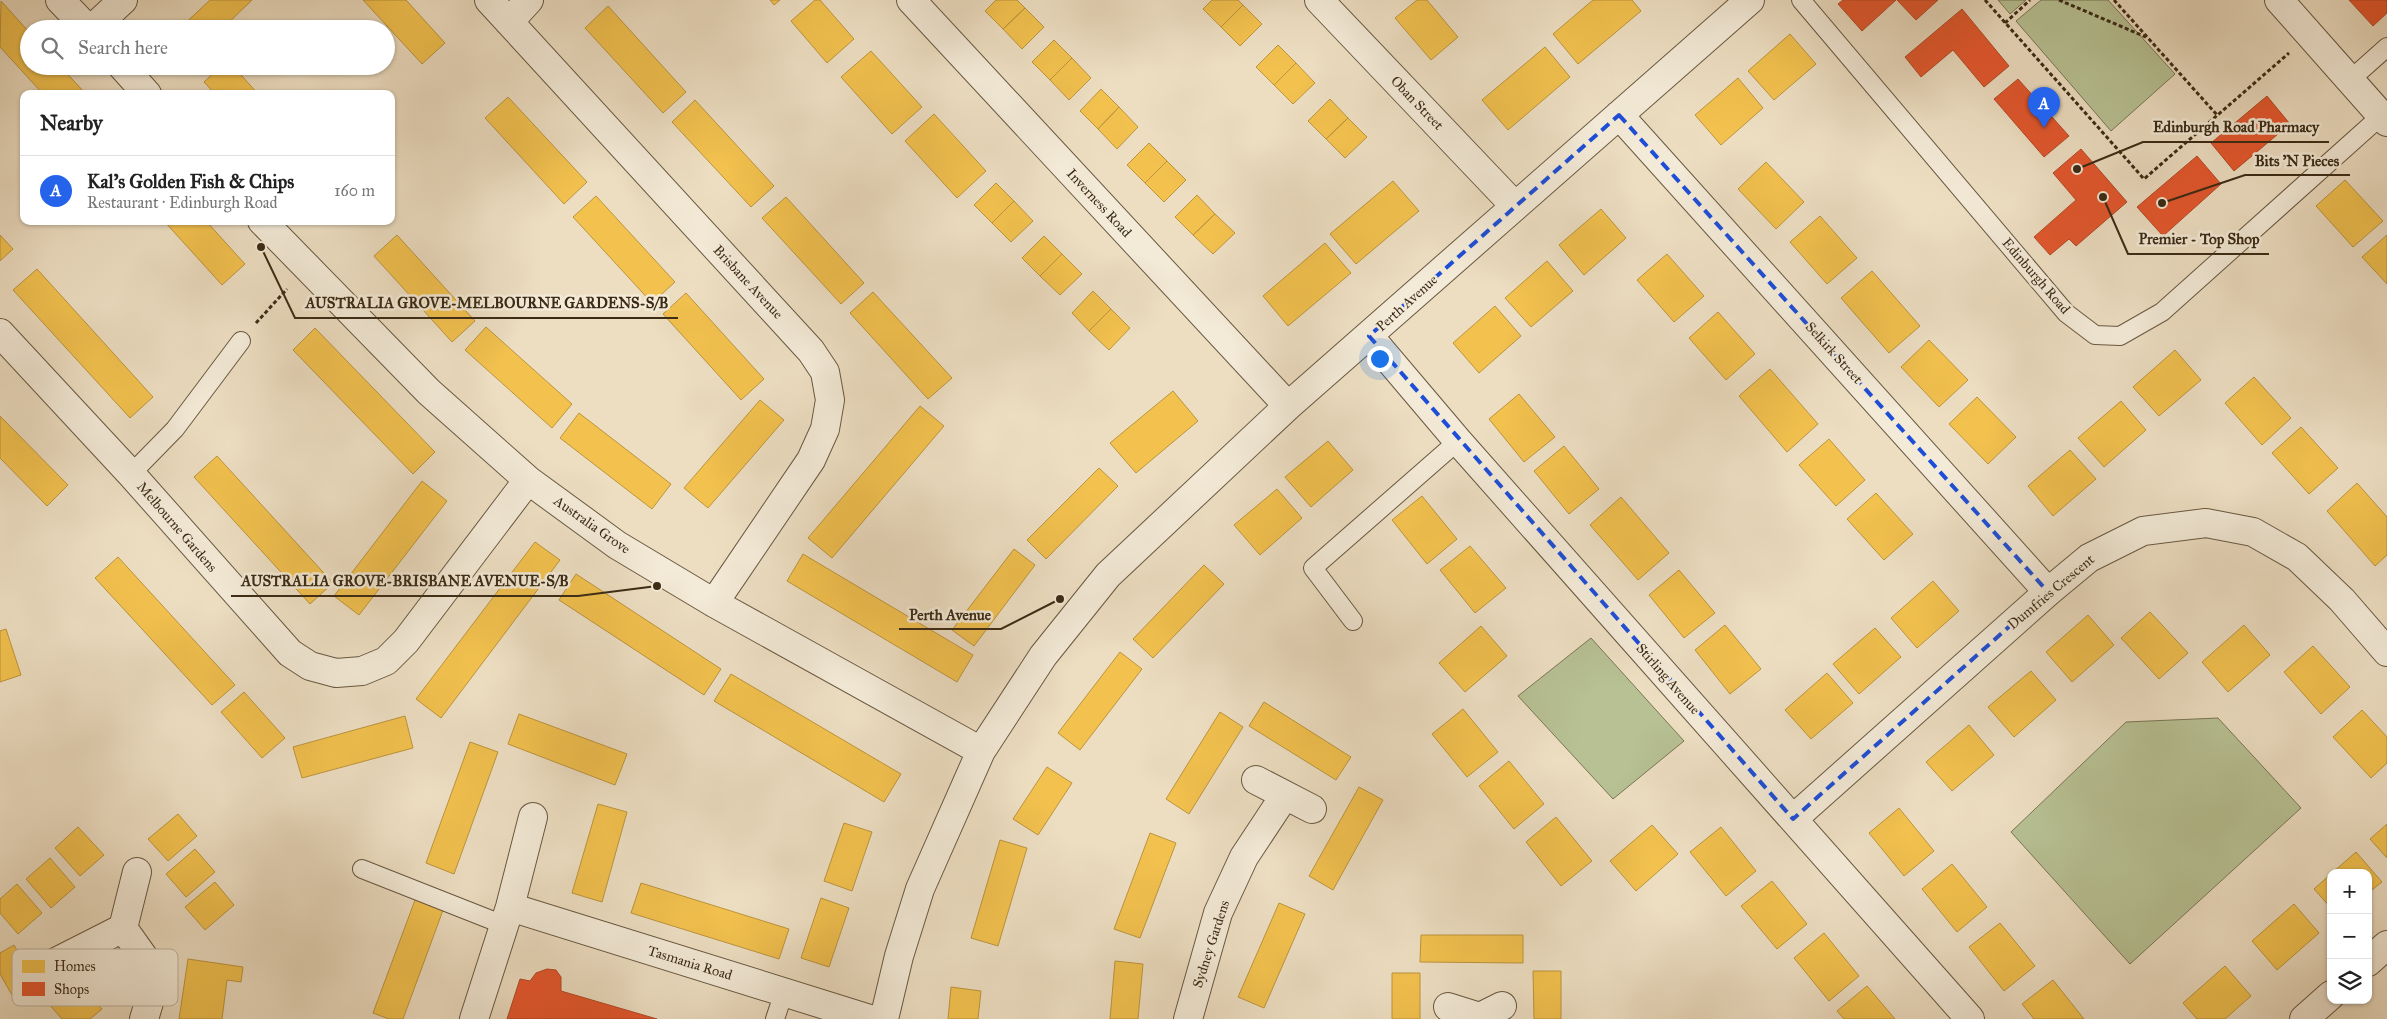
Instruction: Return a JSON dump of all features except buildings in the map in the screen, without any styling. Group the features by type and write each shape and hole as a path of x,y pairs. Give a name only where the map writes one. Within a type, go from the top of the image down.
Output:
{"street":[{"path":"60,0 79,20"},
{"path":"102,20 123,0"},
{"name":"Brisbane Avenue","path":"488,0 811,351 825,372 830,400 825,429 811,460 714,603"},
{"path":"509,22 529,0"},
{"name":"Inverness Road","path":"911,0 1288,406"},
{"name":"Oban Street","path":"1319,0 1515,206"},
{"name":"Edinburgh Road","path":"2279,0 2384,119"},
{"name":"Perth Avenue","path":"884,1019 899,956 920,889 981,751 1043,656 1108,575 1288,406 1619,114 1739,4"},
{"path":"130,75 143,90"},
{"name":"Selkirk Street","path":"1619,114 2048,592"},
{"name":"Australia Grove","path":"266,225 429,392 528,480 617,545 714,603 981,751"},
{"name":"Melbourne Gardens","path":"0,333 131,474 290,653 310,666 336,673 362,671 386,661 406,641 528,480"},
{"name":"Stirling Avenue","path":"1369,336 1458,441 1970,1019"},
{"name":"Dumfries Crescent","path":"1793,820 2048,592 2089,558 2143,530 2206,523 2253,532 2298,557 2342,600 2387,652"},
{"path":"1256,780 1312,809"},
{"name":"Sydney Gardens","path":"1188,1019 1218,913 1244,857 1285,794"},
{"path":"474,1019 507,916 533,817"},
{"path":"82,949 123,928 137,872"},
{"name":"Tasmania Road","path":"507,916 784,992 870,1019"},
{"path":"123,928 138,949"},
{"path":"2371,959 2387,945"},
{"path":"2304,1019 2327,999"},
{"path":"144,1019 148,1006"},
{"path":"1448,1008 1487,1014"}],"lane":[{"name":"Edinburgh Road","path":"1801,0 2066,313 2095,335 2120,336 2162,312 2384,119"},
{"path":"2350,80 2387,47"},
{"path":"131,474 175,430 241,341"},
{"path":"1353,621 1313,568 1458,441"},
{"path":"362,869 507,916"},
{"path":"775,1019 784,992"}],"path":[{"path":"1985,0 2144,179 2290,52 2295,56"},
{"path":"2005,23 2030,0"},
{"path":"2059,0 2148,38"},
{"path":"2114,0 2217,115"},
{"path":"241,341 306,266"}],"highlighted area":[{"path":"1619,115 2048,592 1793,819 1369,336"}],"green space":[{"path":"1998,0 2026,0 2010,14"},
{"path":"2041,0 2108,0 2175,74 2111,131 2016,21"},
{"path":"1591,638 1684,741 1613,799 1518,696"},
{"path":"2218,718 2301,808 2130,964 2011,832 2126,722"}],"place":[{"name":"Kal's Golden Fish & Chips","path":"2044,128"},
{"name":"Edinburgh Road Pharmacy","path":"2077,169"},
{"name":"Premier - Top Shop","path":"2103,197"},
{"name":"Bits 'N Pieces","path":"2162,203"},
{"name":"AUSTRALIA GROVE-MELBOURNE GARDENS-S/B","path":"261,247"},
{"name":"AUSTRALIA GROVE-BRISBANE AVENUE-S/B","path":"657,586"},
{"name":"Perth Avenue","path":"1060,599"}]}
